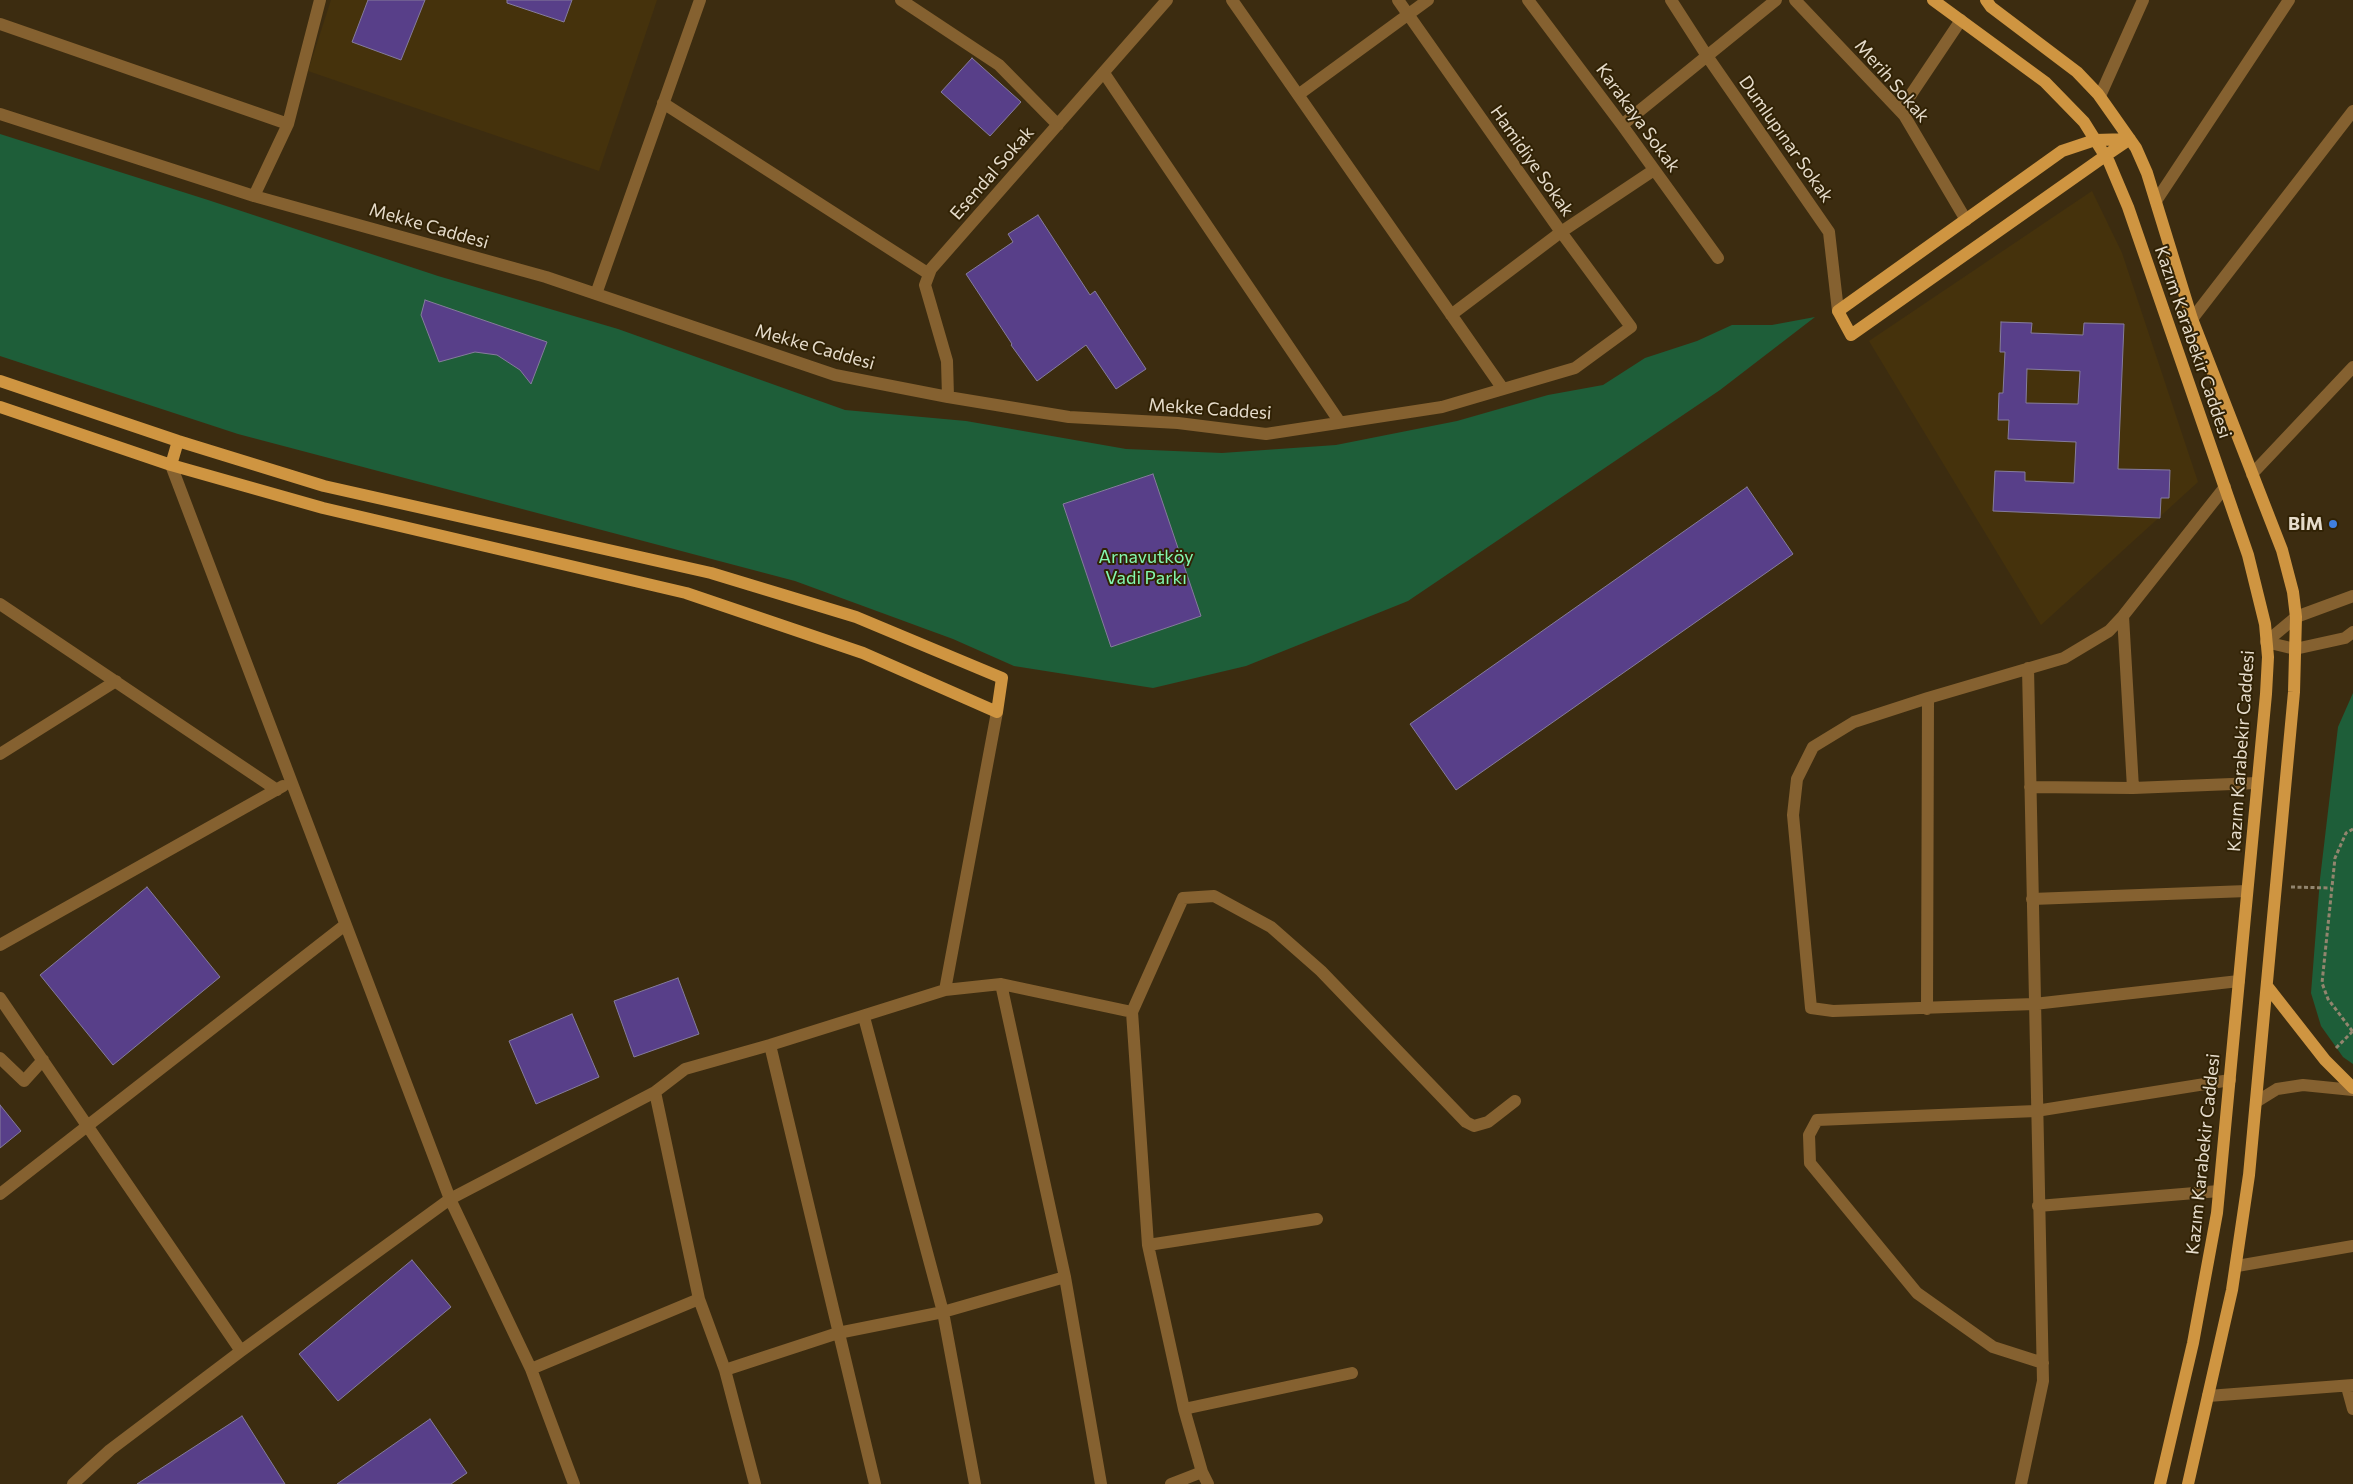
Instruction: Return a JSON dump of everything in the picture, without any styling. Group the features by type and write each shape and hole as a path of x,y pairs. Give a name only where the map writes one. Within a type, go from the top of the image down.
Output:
{"main road":[{"name":"Kazım Karabekir Caddesi","path":"1933,0 2045,82 2084,122 2105,156 2128,207 2225,487 2258,590 2266,642 2266,694 2219,1191 2195,1333 2160,1484"},
{"name":"Kazım Karabekir Caddesi","path":"1986,0 1991,7 2077,72 2100,96 2130,139 2147,173 2192,319 2282,550 2293,592 2296,617 2294,692 2249,1175 2237,1266 2188,1484"},
{"path":"2130,139 1851,335 1838,311 2062,151 2095,140 2130,139"},
{"path":"0,381 178,441 324,486 712,573 856,617 1002,678 997,712 863,653 686,593 322,508 170,465 0,407"},
{"path":"170,465 178,441"},
{"path":"2266,986 2325,1060 2353,1089"}],"street":[{"path":"254,196 288,124 320,0"},
{"path":"596,294 700,0"},
{"path":"901,0 999,65 1058,125"},
{"name":"Esendal Sokak","path":"929,274 1167,0"},
{"path":"1232,0 1503,389"},
{"name":"Hamidiye Sokak","path":"1398,0 1561,232 1631,327"},
{"path":"1298,95 1428,0"},
{"name":"Karakaya Sokak","path":"1528,0 1622,125 1718,258"},
{"name":"Dumlupınar Sokak","path":"1671,0 1707,56 1829,232 1838,311"},
{"path":"1622,125 1776,0"},
{"name":"Merih Sokak","path":"1796,0 1900,111 1918,137 1966,220"},
{"path":"2100,96 2143,0"},
{"path":"2156,201 2289,0"},
{"path":"1900,111 1961,20"},
{"path":"0,24 288,124"},
{"path":"1104,73 1339,421"},
{"path":"664,103 929,274 925,285 947,361 948,397"},
{"path":"2192,319 2353,111"},
{"name":"Mekke Caddesi","path":"0,114 254,196 536,275 835,374 948,397 1069,417 1178,423 1266,434 1442,406 1575,368 1631,327"},
{"path":"1451,314 1561,232 1654,170"},
{"path":"2252,474 2353,368"},
{"path":"170,465 450,1199 530,1369 574,1484"},
{"path":"2225,487 2123,616 2109,630 2064,658 1854,722 1813,747 1797,779 1793,815 1811,1008 1833,1011 2034,1004 2239,981"},
{"path":"2266,642 2296,617 2353,596"},
{"path":"0,604 277,790"},
{"path":"2123,616 2133,788"},
{"path":"2266,642 2296,650 2345,638 2353,632"},
{"path":"2021,1484 2043,1381 2028,668"},
{"path":"0,754 116,682"},
{"path":"1927,1009 1928,698"},
{"path":"945,990 997,712"},
{"path":"0,945 291,782"},
{"path":"2030,787 2133,788 2257,783"},
{"path":"2032,899 2247,891"},
{"path":"1171,1484 1205,1478 1184,1409 1148,1245 1132,1012 1182,898 1214,896 1271,926 1321,971 1466,1122 1474,1126 1488,1122 1515,1101"},
{"path":"0,1194 345,925"},
{"path":"1001,984 1064,1277 1101,1484"},
{"path":"73,1484 110,1450 450,1199 654,1092 685,1069 770,1046 945,990 1001,984 1132,1012"},
{"path":"0,998 241,1352"},
{"path":"864,1017 942,1312 975,1484"},
{"path":"770,1046 875,1484"},
{"path":"0,1058 24,1081 43,1060"},
{"path":"2043,1363 1993,1347 1917,1293 1810,1163 1809,1135 1817,1120 2036,1110 2230,1080"},
{"path":"2256,1102 2277,1089 2302,1085 2353,1089"},
{"path":"654,1092 699,1300 725,1370 755,1484"},
{"path":"2038,1206 2219,1191"},
{"path":"1148,1245 1316,1219"},
{"path":"2237,1266 2353,1246"},
{"path":"725,1370 838,1333 942,1312 1064,1277"},
{"path":"530,1369 699,1300"},
{"path":"1184,1409 1352,1374"},
{"path":"2208,1396 2350,1386 2353,1409"}],"path":[{"path":"2325,1060 2353,1031 2328,999 2322,983 2335,858 2346,833 2353,829"},
{"path":"2276,886 2331,888"}],"shaded area":[{"path":"331,0 657,0 599,171 308,71"},
{"path":"2092,191 2122,253 2198,482 2041,625 1869,341"}],"green space":[{"name":"Arnavutköy Vadi Parkı","path":"0,134 438,276 618,329 845,410 966,421 1126,449 1222,453 1336,445 1457,421 1548,395 1603,385 1645,358 1697,341 1732,325 1772,325 1815,317 1720,390 1408,601 1246,666 1153,688 1014,666 953,639 795,581 238,434 0,356"},
{"path":"2353,693 2353,1064 2343,1057 2321,1026 2311,993 2320,879 2338,727"}],"building":[{"path":"368,0 425,0 401,60 352,42"},
{"path":"507,0 572,0 564,22 507,3"},
{"path":"972,58 1021,102 990,136 941,92"},
{"path":"1038,215 1090,295 1095,291 1146,369 1116,389 1086,345 1037,381 1011,345 966,274 1013,242 1008,234"},
{"path":"425,300 547,342 531,384 520,370 497,355 475,352 439,362 421,315"},
{"path":"2001,322 2032,323 2031,333 2083,335 2084,323 2124,324 2118,469 2170,470 2169,498 2161,498 2160,518 1993,511 1995,471 2025,472 2025,481 2074,483 2076,442 2008,439 2009,420 1998,420 1999,393 2003,393 2005,352 2000,352","holes":["2027,369 2080,371 2078,404 2026,403"]},
{"path":"1153,474 1201,616 1111,647 1063,504"},
{"path":"1747,487 1793,554 1456,790 1410,724"},
{"path":"147,887 220,977 113,1065 40,975"},
{"path":"678,978 699,1034 634,1057 614,1001"},
{"path":"572,1014 599,1077 536,1104 509,1041"},
{"path":"0,1105 21,1131 0,1148"},
{"path":"412,1260 451,1307 338,1401 299,1354"},
{"path":"242,1416 285,1484 137,1484"},
{"path":"430,1419 467,1473 451,1484 337,1484"}],"place":[{"name":"BİM","path":"2333,524"}]}
